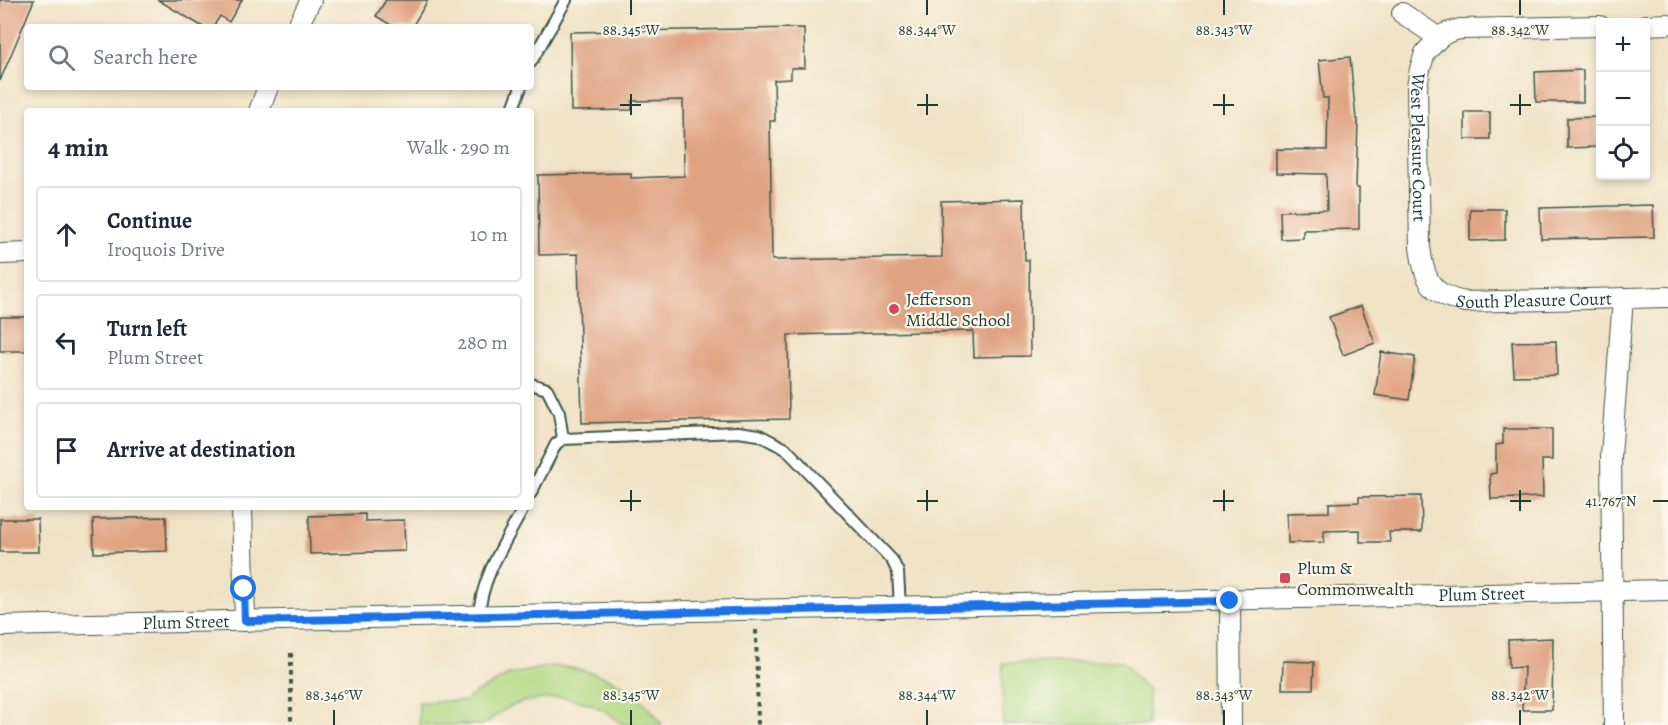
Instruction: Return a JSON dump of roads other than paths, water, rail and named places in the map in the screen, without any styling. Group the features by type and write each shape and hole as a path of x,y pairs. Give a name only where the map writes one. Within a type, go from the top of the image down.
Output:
{"street":[{"path":"299,24 311,0"},
{"path":"1402,13 1439,38 1446,33 1460,29 1596,26"},
{"path":"1650,25 1668,24"},
{"name":"West Pleasure Court","path":"1422,262 1417,87 1425,52 1439,38"},
{"path":"260,108 267,90"},
{"path":"0,254 24,253"},
{"name":"South Pleasure Court","path":"1422,262 1426,278 1432,287 1453,299 1465,302 1668,297"},
{"path":"1614,725 1611,456 1623,298"},
{"path":"242,510 245,621"},
{"name":"Plum Street","path":"0,626 1668,590"},
{"path":"1230,601 1231,725"}],"lane":[{"path":"534,57 566,0"},
{"path":"513,108 520,90"},
{"path":"534,385 546,389 559,413 562,439"},
{"path":"534,486 556,444 562,439 738,432 759,435 786,449 892,560 898,572 900,607"},
{"path":"479,616 486,580 522,510"}],"place":[{"name":"Jefferson Middle School","path":"894,309"},
{"name":"Plum & Commonwealth","path":"1285,578"}]}
